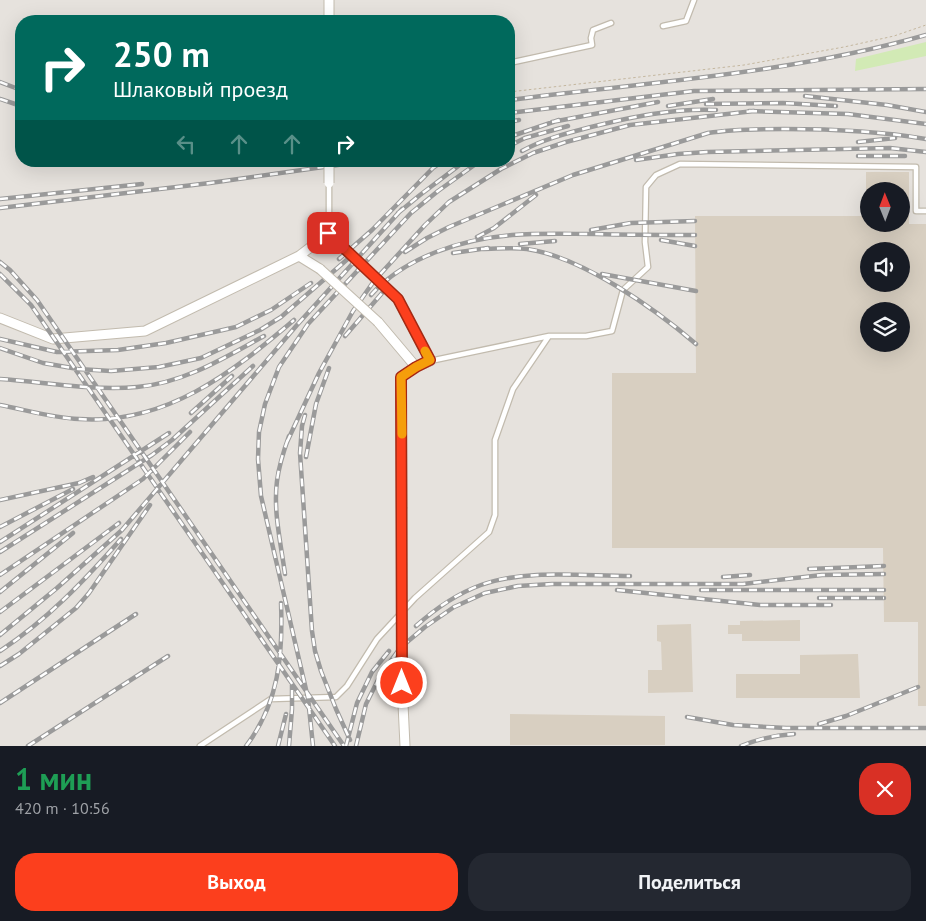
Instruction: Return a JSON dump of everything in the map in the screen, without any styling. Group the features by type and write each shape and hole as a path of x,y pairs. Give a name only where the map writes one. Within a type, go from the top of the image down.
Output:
{"street":[{"path":"329,0 329,15"},
{"path":"329,167 329,183"},
{"path":"0,318 53,339 145,331 299,256 328,233 398,299 430,360 401,377 402,683 405,746"},
{"path":"299,256 320,269 378,322 416,367"}],"lane":[{"path":"663,26 686,22 694,0"},
{"path":"515,62 592,45 593,30 611,23"},
{"path":"430,360 549,336 586,336 612,331 623,290 648,267 645,242 646,187 656,175 680,164 916,167 916,211 926,211"},
{"path":"328,233 329,183"},
{"path":"200,746 272,700 336,697 347,686 377,639 415,598 489,532 495,515 495,440 513,389 534,361 549,336"}],"path":[{"path":"515,91 744,65 844,47 894,36 926,25"}],"shaded area":[{"path":"0,0 926,0 926,746 0,746"}],"green space":[{"path":"926,42 926,56 855,71 856,59"}],"building":[{"path":"866,172 909,172 909,182 866,182"},
{"path":"695,216 860,216 860,232 910,232 910,224 926,224 926,706 918,706 918,622 884,622 883,548 612,548 612,373 696,373"},
{"path":"800,620 800,641 742,641 742,634 728,634 728,625 740,625 740,621"},
{"path":"691,624 693,692 648,693 648,670 662,670 661,642 657,641 657,625"},
{"path":"858,654 860,698 736,698 736,674 800,674 800,655"},
{"path":"510,714 665,716 665,745 510,745"}],"railway":[{"path":"515,99 771,68 875,48 926,35"},
{"path":"0,82 15,88"},
{"path":"515,112 694,91 926,89"},
{"path":"805,96 887,105 926,112"},
{"path":"0,99 15,104"},
{"path":"668,106 713,99"},
{"path":"552,122 658,102"},
{"path":"706,104 783,103 836,106"},
{"path":"522,151 556,137 622,120 684,110 716,110"},
{"path":"749,111 848,114 926,124"},
{"path":"515,162 533,153 566,142 630,125 754,111"},
{"path":"515,121 519,120"},
{"path":"515,135 559,120"},
{"path":"515,143 525,138 568,126"},
{"path":"405,252 449,227 573,175 708,133 746,130 820,129 873,132 926,139"},
{"path":"858,142 895,138"},
{"path":"636,160 707,152 890,148 926,152"},
{"path":"858,156 905,156"},
{"path":"0,208 210,183 323,167"},
{"path":"339,259 372,230 434,167"},
{"path":"398,213 457,167"},
{"path":"313,746 308,698 261,496 258,459 259,432 265,404 279,367 308,324 411,213 472,167"},
{"path":"287,442 319,373 353,311 374,281 425,225 449,202 505,167"},
{"path":"0,199 142,184"},
{"path":"477,237 494,228 536,195"},
{"path":"0,635 57,588 122,530 297,325 402,209"},
{"path":"591,230 631,223 695,221"},
{"path":"371,295 400,270 417,260 454,246 493,237 533,234 695,235"},
{"path":"661,240 695,246"},
{"path":"520,244 555,241"},
{"path":"453,253 488,248"},
{"path":"481,249 527,249 571,262 594,273 639,300 696,344"},
{"path":"0,348 43,363 78,369 111,371 159,367 201,358 260,330 281,317 350,257"},
{"path":"0,262 10,270 37,300 344,746"},
{"path":"0,274 31,305 335,746"},
{"path":"602,274 696,291"},
{"path":"0,339 57,352 118,350 166,343 236,327 271,310 311,283"},
{"path":"345,336 383,292"},
{"path":"0,405 79,419 110,419 140,414 196,392 246,359 294,320"},
{"path":"0,379 103,388 154,385 203,368 264,336"},
{"path":"0,552 152,455 172,440 253,366"},
{"path":"306,457 316,404 329,368"},
{"path":"191,413 232,376"},
{"path":"305,415 302,426 300,453 312,631 321,671 350,740"},
{"path":"0,575 143,479 190,432"},
{"path":"0,542 169,433"},
{"path":"285,574 278,528 276,492 279,469 289,436"},
{"path":"0,500 79,483 93,477"},
{"path":"0,527 73,489"},
{"path":"0,666 19,654 76,608 89,593 150,505"},
{"path":"0,612 119,523"},
{"path":"0,592 73,533"},
{"path":"0,651 49,613 93,570 121,539"},
{"path":"809,569 884,566"},
{"path":"416,626 454,597 498,580 554,574 630,576"},
{"path":"356,746 366,704 380,676 400,648 425,627 454,607 485,593 518,586 552,584 743,584 822,575 884,574"},
{"path":"723,577 750,575"},
{"path":"617,590 760,605 831,605"},
{"path":"701,590 884,590"},
{"path":"819,598 884,598"},
{"path":"246,746 266,713 277,678 280,660 281,603"},
{"path":"0,703 136,614"},
{"path":"346,746 357,703 372,672 389,651"},
{"path":"28,746 168,656"},
{"path":"289,746 292,685"},
{"path":"819,724 846,716 918,687"},
{"path":"278,746 286,714"},
{"path":"687,717 733,725 786,728 926,728"},
{"path":"741,746 780,735 794,734"}],"slow traffic":[{"path":"402,434 401,377 430,360 425,351"}],"route":[{"path":"328,233 398,299 430,360 401,377 402,683"}]}
